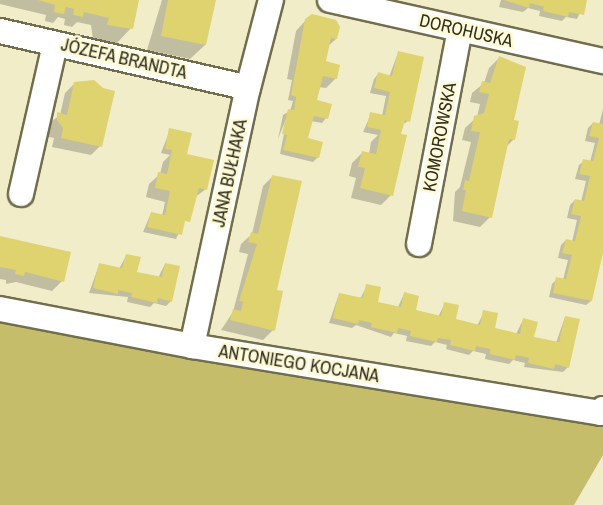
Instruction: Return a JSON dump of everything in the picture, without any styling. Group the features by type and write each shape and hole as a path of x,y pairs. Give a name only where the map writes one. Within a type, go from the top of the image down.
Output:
{"street":[{"name":"JANA BUŁHAKA","path":"192,346 248,88 271,0"},
{"name":"DOROHUSKA","path":"330,0 603,61"},
{"name":"KOMOROWSKA","path":"419,244 460,30"},
{"name":"JÓZEFA BRANDTA","path":"0,31 248,88"},
{"path":"21,195 55,44"},
{"name":"ANTONIEGO KOCJANA","path":"0,309 192,346 601,411"}],"shaded area":[{"path":"0,320 603,427 603,455 574,505 0,505"}],"building":[{"path":"38,0 139,0 133,29 107,25 109,18 84,12 83,17 73,15 74,9 66,7 64,14 54,12 55,5"},
{"path":"168,0 216,0 206,45 161,36"},
{"path":"504,0 587,0 584,15 569,12 568,17 543,11 544,7 530,3 529,8"},
{"path":"312,14 336,20 340,27 337,39 331,38 326,61 340,65 337,79 323,76 317,100 332,104 328,119 314,116 308,138 323,142 319,158 283,150 287,135 282,134 288,109 294,110 296,97 291,95 305,19"},
{"path":"398,51 424,57 410,122 405,120 401,134 407,135 393,196 360,188 365,168 358,167 362,151 376,154 381,130 367,127 370,112 385,115 390,92 374,88 378,72 392,76"},
{"path":"499,56 526,67 514,120 519,121 515,140 509,139 492,218 462,211 466,190 463,190 465,180 469,181 480,132 471,131 474,116 484,113 489,94 479,92 482,81 490,83"},
{"path":"94,80 103,88 115,91 102,147 61,138 63,128 57,120 57,112 67,115 74,82"},
{"path":"593,122 603,124 603,253 592,301 553,293 556,277 566,279 572,255 562,253 566,239 575,241 581,216 571,214 575,199 584,201 590,176 579,174 583,159 593,161 599,138 589,136"},
{"path":"169,128 192,133 187,154 214,160 207,190 199,188 190,222 185,221 182,235 147,227 151,212 165,215 170,191 155,188 158,172 167,174 172,150 165,149"},
{"path":"272,175 302,181 277,290 283,291 275,331 230,320 233,309 241,311 243,302 239,301 257,244 248,242 251,232 258,234"},
{"path":"0,236 71,252 64,282 25,272 24,276 15,274 16,270 0,267"},
{"path":"126,254 141,257 137,272 162,277 165,263 180,266 172,302 158,298 157,303 131,297 132,293 118,290 118,294 93,288 99,263 122,268"},
{"path":"366,284 381,287 378,302 401,307 404,292 419,296 416,310 441,316 444,302 459,305 456,319 480,325 483,310 498,313 495,328 520,334 523,318 538,322 534,337 559,342 565,316 580,319 569,368 555,364 554,369 528,363 529,358 516,355 515,360 490,354 490,349 476,346 475,351 450,345 451,340 438,338 437,342 410,336 411,331 398,328 397,333 371,327 372,323 359,320 358,324 333,318 339,293 363,298"}]}
